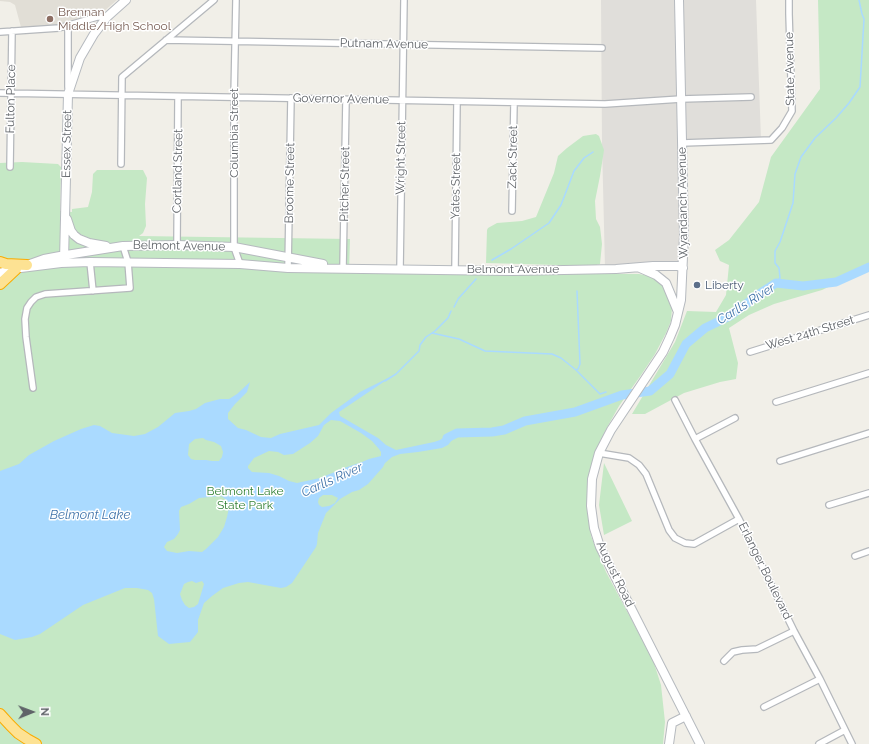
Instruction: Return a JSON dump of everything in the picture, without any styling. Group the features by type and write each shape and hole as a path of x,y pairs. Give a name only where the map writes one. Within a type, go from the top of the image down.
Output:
{"highway":[{"path":"0,262 6,264 27,265"},
{"path":"0,284 16,269"},
{"path":"0,714 22,736 36,744"}],"street":[{"path":"68,94 80,58 94,34 107,17 126,0"},
{"path":"121,164 122,77 214,0"},
{"name":"Columbia Street","path":"236,0 234,98 234,247 240,264"},
{"name":"Wright Street","path":"400,269 404,0"},
{"name":"Wyandanch Avenue","path":"634,394 663,352 668,342 675,324 681,300 684,235 679,0"},
{"name":"State Avenue","path":"682,143 770,140 782,128 792,111 788,14 789,0"},
{"path":"0,32 59,28 97,17 107,17"},
{"name":"Essex Street","path":"64,259 68,26"},
{"name":"Fulton Place","path":"10,167 12,31"},
{"name":"Putnam Avenue","path":"166,40 602,48"},
{"name":"Governor Avenue","path":"0,93 605,104 681,99 751,97"},
{"name":"Cortland Street","path":"177,245 178,97"},
{"name":"Broome Street","path":"288,268 291,98"},
{"name":"Pitcher Street","path":"343,268 346,100"},
{"name":"Yates Street","path":"455,269 457,102"},
{"name":"Zack Street","path":"512,211 514,103"},
{"path":"65,216 74,235 78,239 89,243 113,247"},
{"name":"Belmont Avenue","path":"0,272 64,259 89,251 113,247 177,245 234,247 343,268"},
{"path":"33,388 26,337 25,319 27,308 36,297 44,294 130,288 128,262 123,246"},
{"path":"89,251 93,291"},
{"name":"Belmont Avenue","path":"16,269 44,259 64,259 90,262 240,264 288,268 512,270 616,269 638,266 678,266 683,268"},
{"path":"638,266 656,275 666,283 678,312"},
{"name":"West 24th Street","path":"750,352 869,315"},
{"path":"776,402 869,373"},
{"name":"August Road","path":"634,394 611,430 599,453 592,480 591,506 594,528 600,547 700,744"},
{"name":"Erlanger Boulevard","path":"675,400 739,519 852,744"},
{"path":"695,439 735,418"},
{"path":"780,461 869,433"},
{"path":"599,453 629,458 639,465 646,474 669,530 676,538 685,543 694,544 739,519"},
{"path":"829,505 869,493"},
{"path":"854,556 869,551"},
{"path":"724,661 733,652 757,649 794,631"},
{"path":"764,707 820,679"},
{"path":"669,744 672,723 686,716"},
{"path":"819,744 845,730"}],"shaded area":[{"name":"Brennan Middle/High School","path":"0,0 117,0 103,12 59,27 22,31 15,5 10,2"},
{"path":"601,0 756,0 761,140 682,139 683,268 605,268"}],"green space":[{"path":"818,0 869,0 869,268 822,290 774,304 749,315 729,328 738,363 736,379 720,382 684,393 645,414 632,414 675,342 687,311 716,312 726,295 729,265 720,261 715,250 729,240 759,202 771,157 820,89"},
{"path":"596,134 599,136 604,150 595,201 596,219 600,227 602,244 600,264 593,266 486,263 488,228 497,223 522,221 536,217 554,173 558,156 583,136"},
{"name":"Belmont Lake State Park","path":"22,162 58,164 61,167 60,211 72,212 72,209 88,207 92,192 93,174 97,170 143,170 147,178 145,204 146,226 143,233 139,236 350,239 349,272 639,274 654,277 664,285 671,298 671,321 655,354 619,406 605,431 593,460 587,496 591,536 606,572 653,660 661,685 665,722 663,744 0,744 0,163"},
{"path":"604,463 632,521 604,535 599,505"}],"water":[{"name":"Belmont Lake","path":"394,375 339,412 340,416 396,450 440,440 456,430 456,435 448,445 442,448 400,454 392,457 385,463 368,484 340,499 326,513 318,533 316,547 292,583 281,588 248,582 223,588 204,603 198,620 198,632 190,642 169,644 158,636 152,593 148,590 137,588 125,588 83,605 40,634 32,637 15,640 0,634 0,471 19,464 29,455 54,441 94,425 100,426 112,433 134,436 145,434 158,427 175,413 196,409 205,403 220,399 229,399 250,382 247,392 228,413 228,419 238,428 261,437 271,438 280,434 319,425 331,413 360,392","holes":["331,420 340,421 372,441 381,452 381,456 369,459 320,478 297,483 269,473 252,472 248,468 254,458 269,451 278,452 284,455 293,454 318,436 324,425","203,438 221,446 223,452 219,461 191,459 188,455 189,444 195,439","323,495 332,495 338,498 335,503 322,507 319,505 319,498","221,496 228,501 229,508 224,527 218,537 202,552 189,551 177,553 167,551 164,547 167,542 174,539 180,530 179,511 181,507 199,498","192,581 196,583 202,581 204,584 198,604 194,607 189,608 182,600 180,594 184,584"]}],"waterway":[{"path":"776,283 780,278 779,268 775,263 775,251 780,242 793,203 795,174 801,157 815,138 849,103 860,87 864,19 859,0"},
{"path":"492,260 549,223 561,205 574,171 584,158 593,152"},
{"name":"Carlls River","path":"447,438 457,433 492,432 504,430 525,421 575,412 622,395 650,391 670,374 686,344 705,328 730,316 776,283 803,286 836,282 869,267"},
{"path":"454,307 458,299 476,279"},
{"path":"432,333 459,339 485,351 552,354 561,358 576,370 580,364 577,291"},
{"path":"385,381 396,374 419,351 420,345 426,337 435,331 448,318 451,311"},
{"path":"576,370 600,394 606,392"}],"place":[{"name":"Brennan Middle/High School","path":"50,19"},
{"name":"Liberty","path":"697,285"}]}
